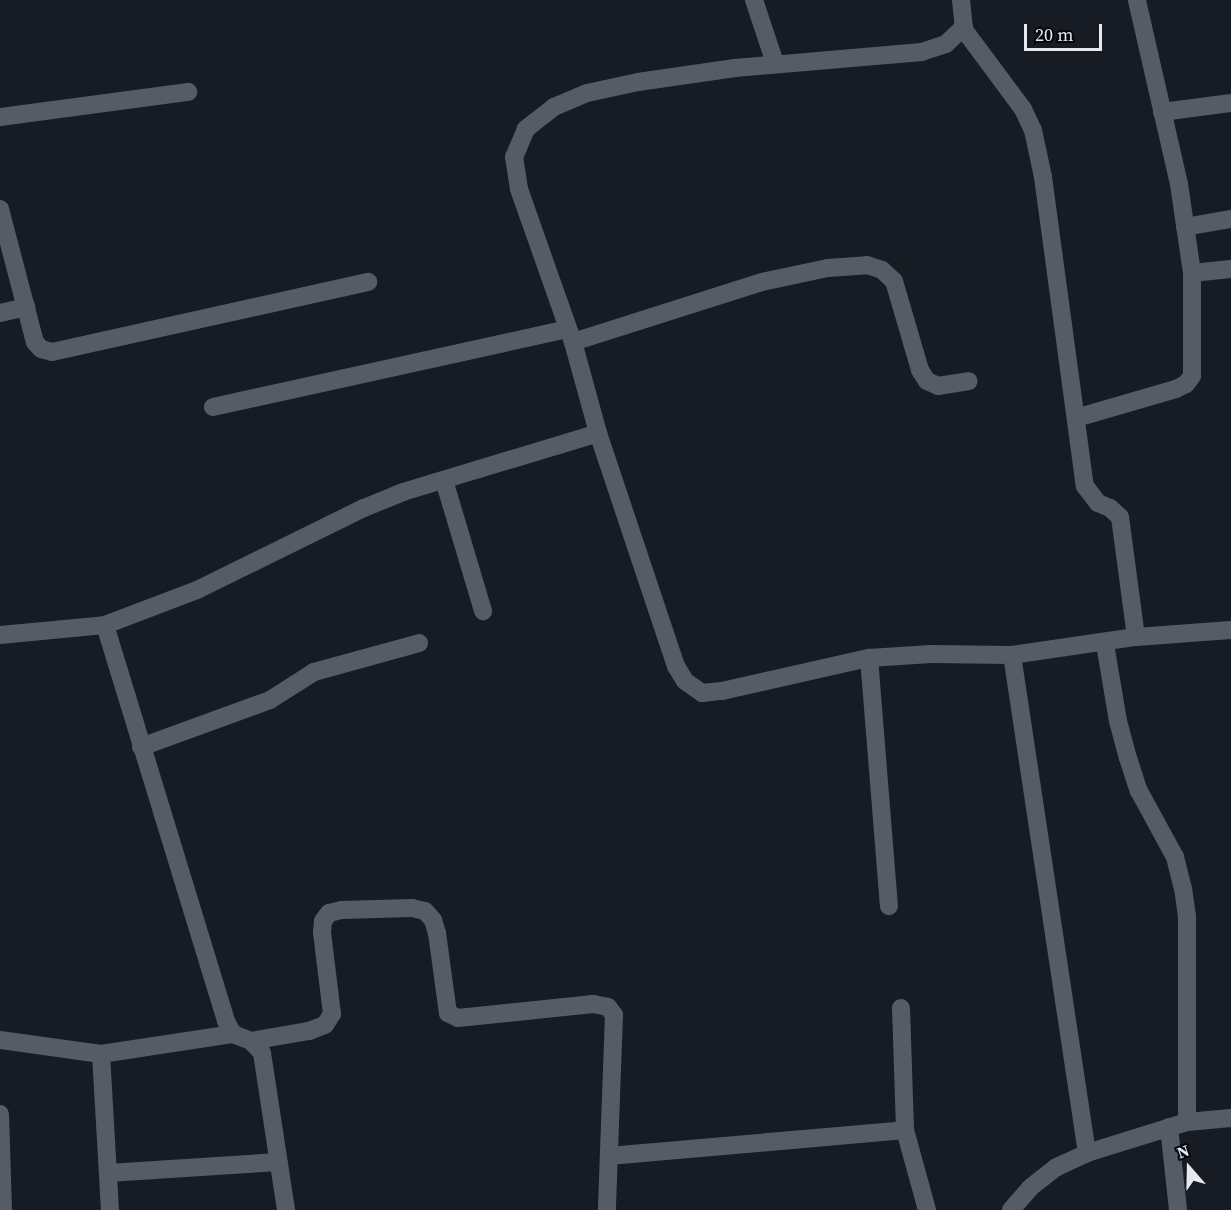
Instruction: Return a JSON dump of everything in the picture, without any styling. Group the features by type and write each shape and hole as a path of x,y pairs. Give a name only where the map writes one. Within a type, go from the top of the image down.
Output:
{"street":[{"path":"754,0 775,63"},
{"path":"961,0 962,27 1023,109 1033,130 1043,177 1085,486 1098,503 1110,508 1120,517 1136,637"},
{"path":"1076,418 1176,389 1186,384 1191,376 1192,273 1179,184 1137,0"},
{"path":"962,27 946,44 922,52 775,63 638,82 587,93 554,107 526,129 514,157 519,189 571,335 598,432 676,666 685,681 702,693 722,691 869,658 931,654 1011,655 1105,644 1136,637 1231,630"},
{"path":"0,117 188,92"},
{"path":"1162,112 1231,104"},
{"path":"0,209 35,342 41,349 52,352 368,282"},
{"path":"1185,227 1231,219"},
{"path":"213,407 571,335 762,282 828,268 867,265 882,270 894,281 920,370 927,381 938,386 969,381"},
{"path":"1192,273 1231,269"},
{"path":"0,313 26,307"},
{"path":"0,635 105,625 197,590 364,508 403,492 598,432"},
{"path":"444,480 483,612"},
{"path":"105,625 226,1021 233,1034"},
{"path":"141,747 270,700 314,672 419,643"},
{"path":"1105,644 1118,721 1128,758 1139,791 1174,858 1183,888 1187,917 1187,1122"},
{"path":"1011,655 1087,1154"},
{"path":"869,658 889,906"},
{"path":"251,1041 309,1031 325,1025 332,1014 322,933 323,921 330,913 342,910 412,908 425,911 433,920 437,933 448,1013 458,1018 594,1004 608,1007 614,1015 607,1210"},
{"path":"901,1008 905,1130 927,1210"},
{"path":"0,1040 101,1054 233,1034 251,1041 262,1053 286,1210"},
{"path":"101,1054 110,1210"},
{"path":"0,1114 3,1210"},
{"path":"1011,1210 1031,1187 1057,1167 1087,1154 1187,1122 1231,1118"},
{"path":"1169,1127 1178,1210"},
{"path":"609,1156 905,1130"},
{"path":"108,1173 279,1162"}]}
